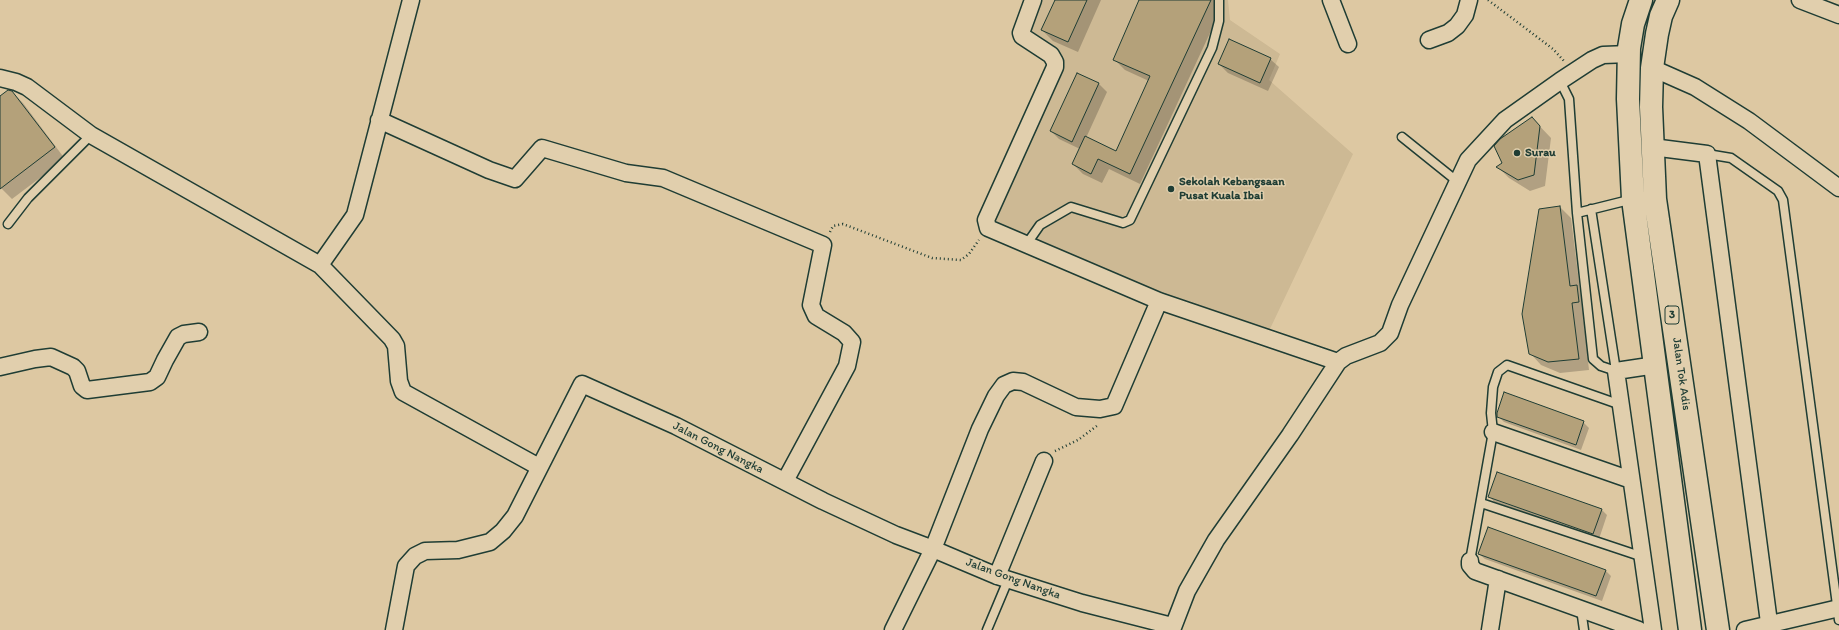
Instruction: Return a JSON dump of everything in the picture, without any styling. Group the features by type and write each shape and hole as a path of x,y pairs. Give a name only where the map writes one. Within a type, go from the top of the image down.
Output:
{"main road":[{"name":"Jalan Tok Adis","path":"1641,0 1633,24 1629,54 1628,99 1633,199 1690,630"},
{"name":"Jalan Tok Adis","path":"1668,0 1661,16 1652,68 1652,147 1655,199 1718,630"}],"street":[{"path":"320,265 355,215 411,0"},
{"path":"1033,0 1021,33 1022,36 1051,55 1056,62 986,220 988,228 1158,301 1338,362"},
{"path":"1331,0 1348,44"},
{"path":"1429,40 1448,33 1457,26 1465,15 1469,0"},
{"path":"1800,0 1839,15"},
{"path":"1172,628 1187,591 1216,540 1290,435 1338,362 1346,356 1380,343 1390,332 1400,305 1468,160 1498,126 1560,81 1603,55 1629,54"},
{"path":"1652,68 1695,87 1749,121 1839,188"},
{"path":"0,78 16,82 27,87 91,135 320,265 392,339 396,346 399,381 403,392 539,467"},
{"path":"379,120 489,170 515,178 542,148 626,172 663,178 823,245 811,305 816,316 844,333 852,342 847,366 785,481"},
{"path":"1652,147 1707,154 1770,627"},
{"path":"893,630 933,548 980,429 996,396 1004,385 1013,381 1022,382 1076,407 1100,409 1114,406 1158,301"},
{"path":"0,367 51,357 73,367 77,371 82,386 87,390 150,382 157,377 178,337 184,334 199,332"},
{"path":"1653,630 1616,371 1656,365"},
{"name":"Jalan Gong Nangka","path":"394,630 406,566 415,556 425,551 458,550 490,542 503,531 515,516 582,384 676,426 896,535 933,548 1002,578 1082,603 1172,628"},
{"path":"1493,432 1632,480"},
{"path":"1002,578 1044,461"},
{"path":"1470,561 1470,565 1475,571 1639,630"},
{"path":"1490,630 1498,578"},
{"path":"1745,630 1770,627 1838,612"}],"lane":[{"path":"1026,245 1040,226 1071,207 1123,223 1130,220 1212,48 1219,20 1219,0"},
{"path":"1560,81 1569,99 1577,213 1593,359 1600,366 1616,371 1591,209"},
{"path":"8,224 28,198 91,135"},
{"path":"1402,137 1458,182"},
{"path":"1707,154 1731,158 1778,191 1783,200 1838,612"},
{"path":"1577,213 1633,199"},
{"path":"1470,561 1493,432 1493,387 1498,372 1508,364 1621,405"},
{"path":"1481,503 1643,557"},
{"path":"987,630 1002,578"},
{"path":"1581,609 1584,630"}],"path":[{"path":"1488,0 1553,49 1574,72"},
{"path":"823,245 833,226 843,224 932,258 961,260 969,254 988,228"},
{"path":"1044,461 1050,454 1078,440 1097,426 1114,406"}],"shaded area":[{"name":"Sekolah Kebangsaan Pusat Kuala Ibai","path":"1042,0 1228,0 1230,20 1280,54 1269,80 1353,154 1269,331 1162,296 989,225 1064,57 1027,35"}],"building":[{"path":"1055,0 1087,0 1068,42 1041,30"},
{"path":"1139,0 1211,0 1130,174 1098,159 1091,174 1072,164 1085,136 1116,151 1150,76 1113,60"},
{"path":"1229,39 1271,58 1260,83 1218,64"},
{"path":"1077,73 1099,83 1072,142 1050,131"},
{"path":"8,90 12,91 55,147 0,189 0,96"},
{"name":"Surau","path":"1532,117 1540,126 1534,175 1518,180 1496,167 1502,163 1494,146 1500,139"},
{"path":"1560,206 1570,286 1577,285 1579,302 1572,303 1579,359 1548,362 1529,354 1522,314 1539,209"},
{"path":"1504,392 1584,421 1576,445 1497,417"},
{"path":"1497,472 1602,509 1593,534 1488,497"},
{"path":"1488,527 1606,570 1596,596 1478,554"}],"place":[{"name":"Surau","path":"1517,153"},
{"name":"Sekolah Kebangsaan Pusat Kuala Ibai","path":"1171,189"}]}
